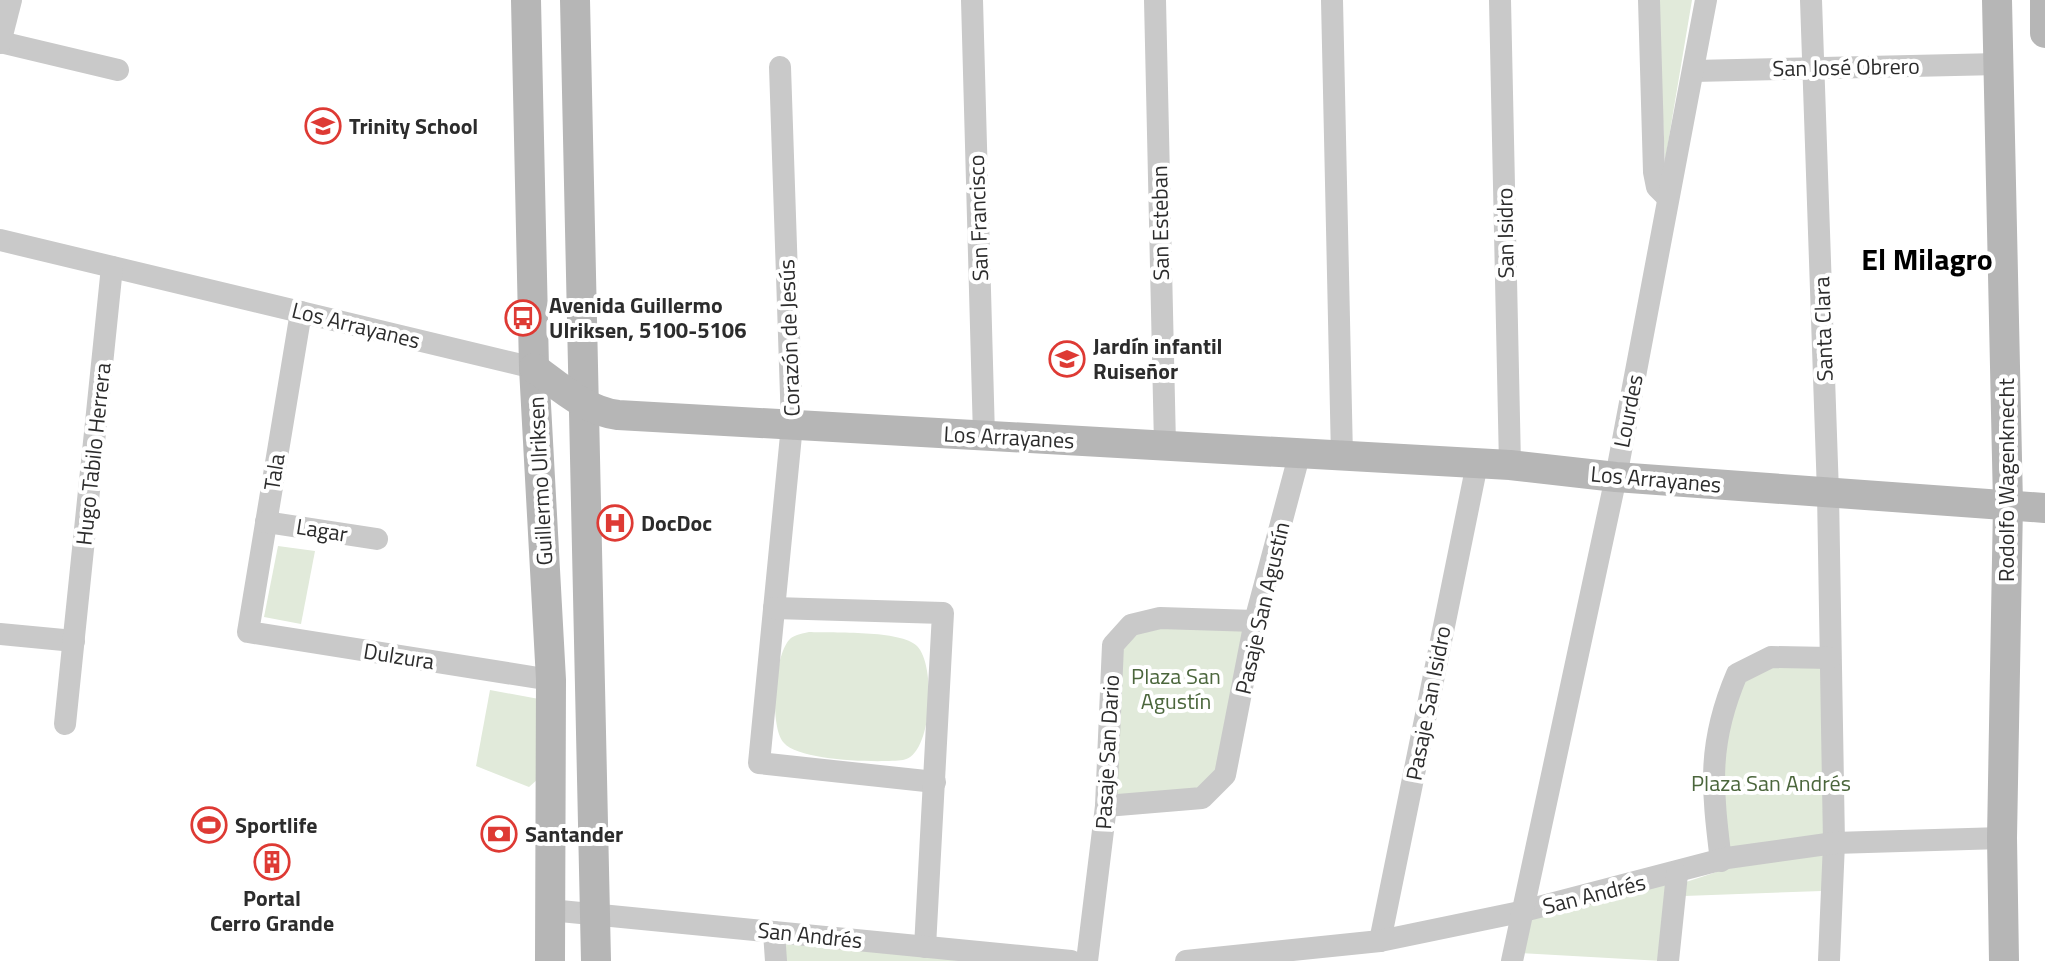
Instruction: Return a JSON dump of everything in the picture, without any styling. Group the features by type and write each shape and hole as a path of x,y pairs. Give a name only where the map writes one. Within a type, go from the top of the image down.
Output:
{"street":[{"path":"11,0 0,42 118,70"},
{"name":"Guillermo Ulriksen","path":"526,0 534,368 551,680 550,961"},
{"name":"Guillermo Ulriksen","path":"575,0 596,961"},
{"name":"San Francisco","path":"972,0 984,436"},
{"name":"San Esteban","path":"1155,0 1165,445"},
{"path":"1332,0 1342,457"},
{"name":"San Isidro","path":"1500,0 1510,465"},
{"path":"1649,0 1654,172 1657,187 1668,198"},
{"name":"Lourdes","path":"1512,961 1520,912 1616,477 1706,0"},
{"name":"Santa Clara","path":"1811,0 1828,493 1834,843 1829,960"},
{"name":"Rodolfo Wagenknecht","path":"1997,0 2008,504 2002,838 2004,961"},
{"path":"2045,0 2045,33"},
{"name":"San José Obrero","path":"1694,71 1999,64"},
{"name":"Corazón de Jesús","path":"780,67 792,425 759,763 935,782"},
{"name":"Los Arrayanes","path":"0,240 534,368 584,403 610,414 1165,445 1299,456 1510,465 1616,477 2045,508"},
{"name":"Hugo Tabilo Herrera","path":"65,724 112,267"},
{"name":"Tala","path":"248,632 301,312"},
{"name":"Pasaje San Agustín","path":"1106,806 1202,798 1225,775 1255,621 1299,456"},
{"name":"Pasaje San Isidro","path":"1380,941 1477,464"},
{"name":"Lagar","path":"266,522 377,539"},
{"path":"774,608 943,613 925,947"},
{"name":"Pasaje San Dario","path":"1087,961 1106,806 1113,645 1131,625 1160,618 1255,621"},
{"name":"Dulzura","path":"248,632 551,680"},
{"path":"0,634 74,641"},
{"path":"1721,861 1711,782 1723,707 1737,674 1771,657 1830,658"},
{"name":"San Andrés","path":"1186,961 1380,941 1520,912 1721,861 1834,843 2002,838"},
{"path":"1668,961 1677,874"},
{"name":"San Andrés","path":"550,910 925,947 986,957 1071,961"},
{"path":"774,932 776,961"}],"green space":[{"path":"1657,0 1692,0 1665,161"},
{"path":"278,546 315,551 301,624 264,617"},
{"name":"Plaza San Agustín","path":"1161,625 1246,628 1218,772 1199,791 1113,798 1120,648 1135,632"},
{"path":"809,632 882,635 897,637 917,646 923,656 929,689 926,727 913,755 903,760 859,761 806,754 784,743 776,722 777,673 785,646 791,638"},
{"name":"Plaza San Andrés","path":"1773,666 1821,667 1824,835 1725,850 1723,761 1729,712 1745,680"},
{"path":"490,690 539,699 538,779 529,787 476,766"},
{"path":"1824,854 1822,891 1684,896 1686,882 1729,868"},
{"path":"1669,883 1662,961 1521,953 1527,918"},
{"path":"780,943 977,961 782,961"}],"place":[{"name":"Trinity School","path":"323,126"},
{"name":"Avenida Guillermo Ulriksen, 5100-5106","path":"523,318"},
{"name":"Jardín infantil Ruiseñor","path":"1067,359"},
{"name":"DocDoc","path":"615,523"},
{"name":"Sportlife","path":"209,825"},
{"name":"Santander","path":"499,834"},
{"name":"Portal Cerro Grande","path":"272,862"}],"district":[{"name":"El Milagro","path":"1927,259"}]}
